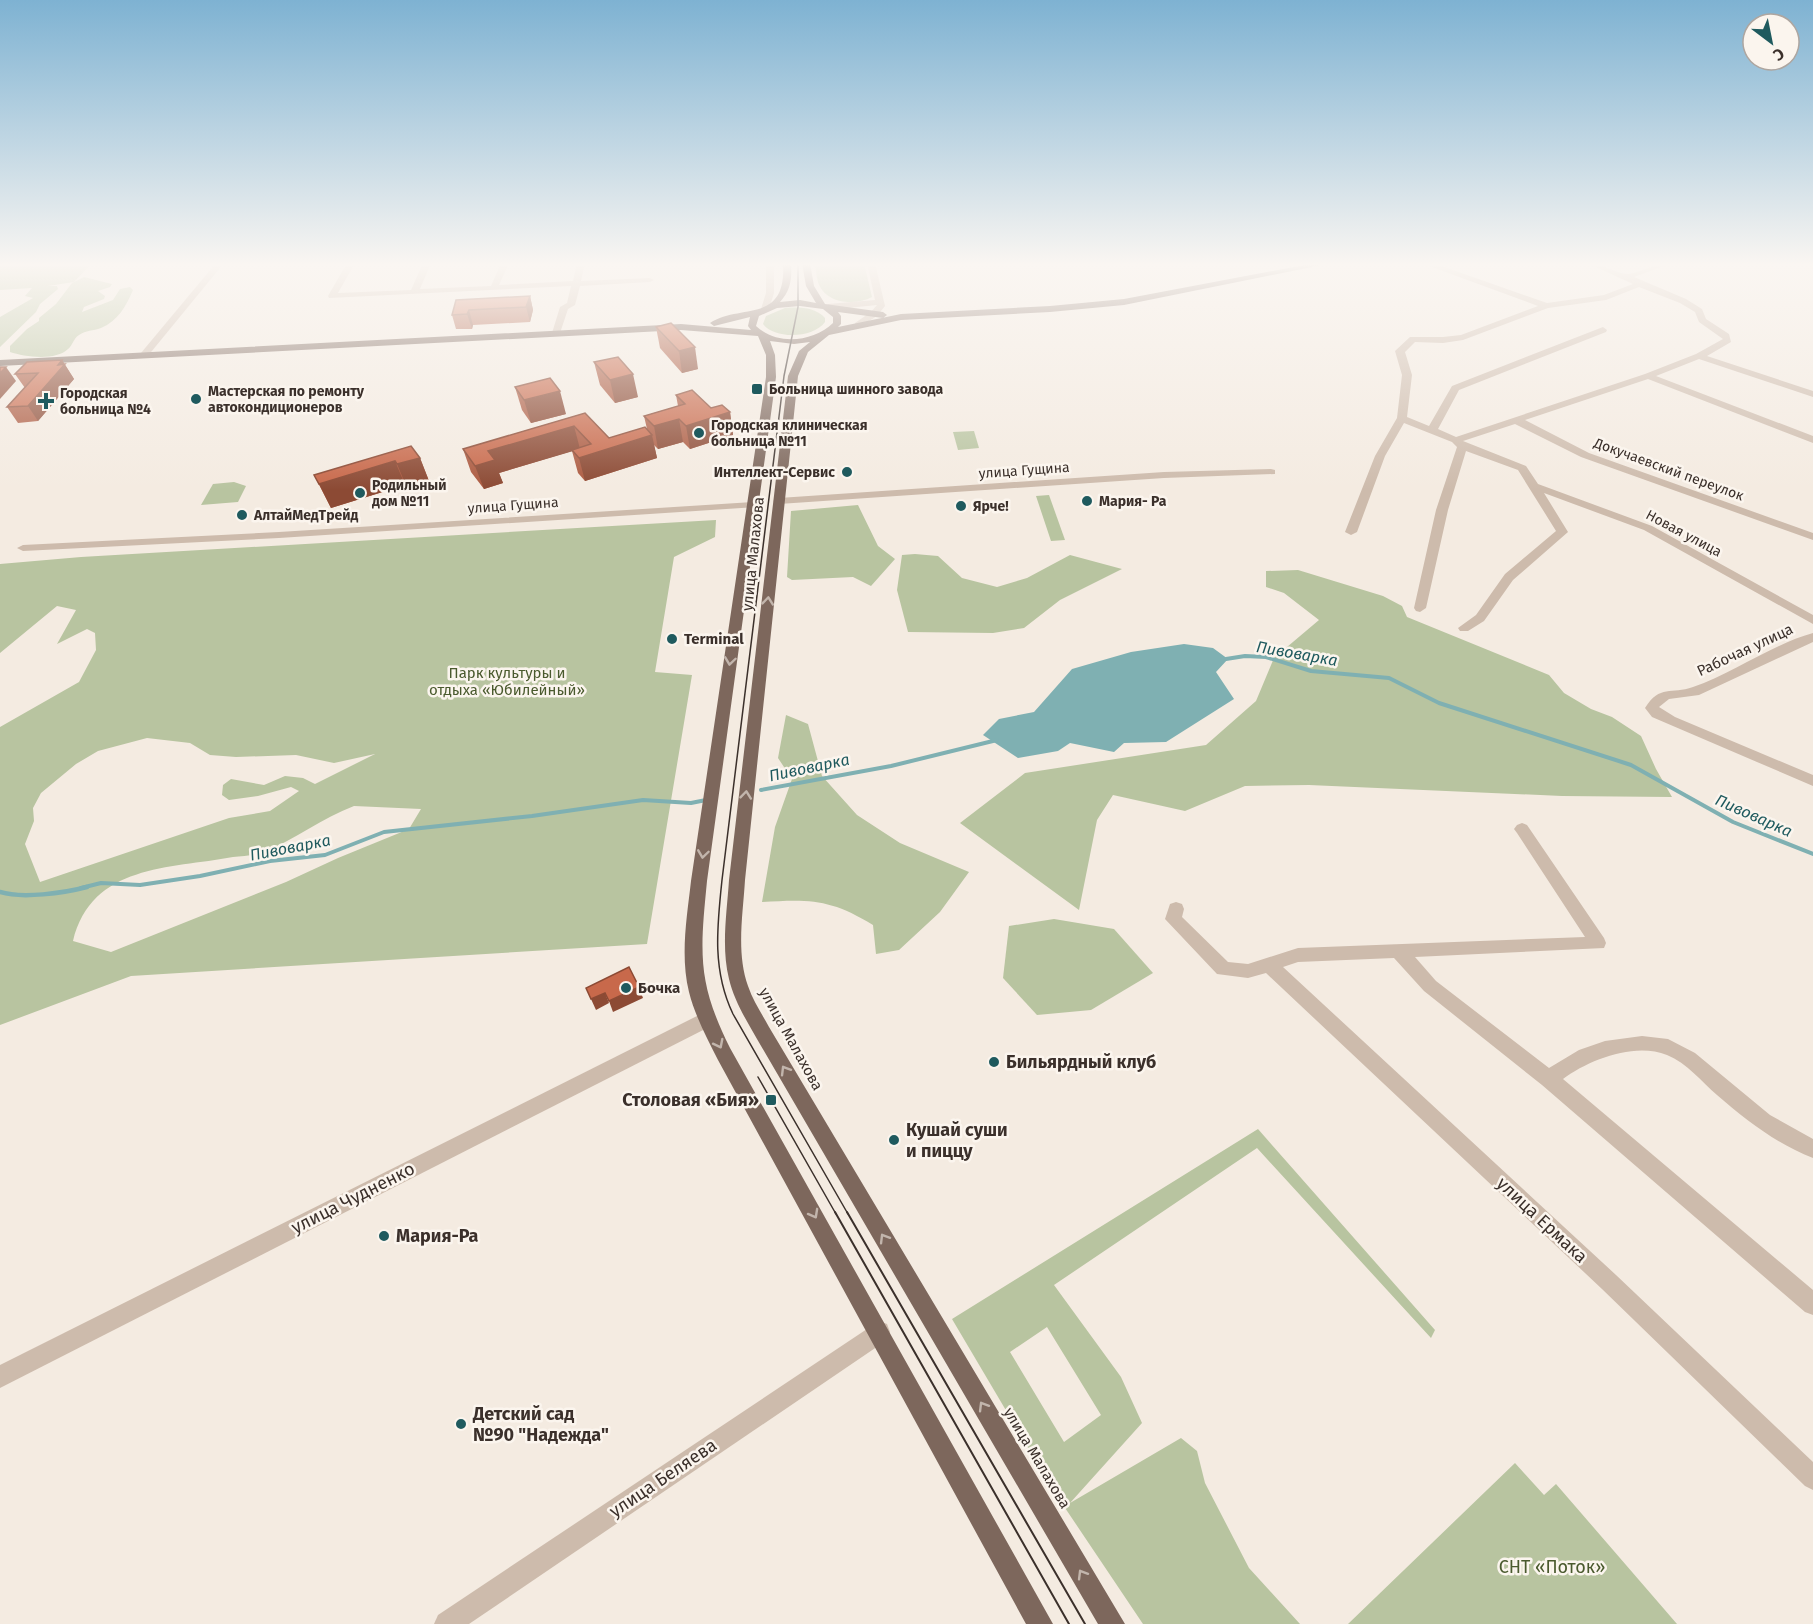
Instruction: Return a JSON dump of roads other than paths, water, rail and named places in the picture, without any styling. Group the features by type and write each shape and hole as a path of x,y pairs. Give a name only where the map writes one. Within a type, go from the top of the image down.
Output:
{"main road":[{"path":"0,363 448,339"},
{"name":"улица Малахова","path":"764,339 770,346 772,356 771,377 695,918 694,972 707,1019 1040,1624"},
{"path":"782,339 792,341 802,339"},
{"name":"улица Малахова","path":"820,339 804,351 796,366 737,880 733,942 738,980 763,1033 1112,1624"}],"street":[{"path":"144,355 157,339"},
{"path":"1351,532 1380,456 1402,418 1407,375 1400,351 1413,339 1451,339"},
{"path":"1432,430 1455,388 1583,339"},
{"path":"1420,608 1459,443 1648,376 1699,356 1727,339"},
{"path":"1699,356 1813,394"},
{"path":"1648,376 1813,440"},
{"name":"Новая улица","path":"1402,418 1522,468 1562,532 1509,577 1479,618 1464,628"},
{"name":"Докучаевский переулок","path":"1518,421 1585,455 1813,537"},
{"name":"улица Гущина","path":"779,501 1158,476 1271,472"},
{"name":"Новая улица","path":"1534,486 1648,528 1813,620"},
{"name":"улица Гущина","path":"23,548 279,535 753,505"},
{"name":"Рабочая улица","path":"1813,637 1694,692 1666,695 1657,700 1652,708 1657,714 1813,780"},
{"path":"1176,909 1173,919 1223,969 1248,971 1298,955 1598,943 1521,829"},
{"path":"1398,951 1430,986 1549,1079 1813,1304"},
{"name":"улица Ермака","path":"1268,964 1609,1282 1813,1478"},
{"name":"улица Чудненко","path":"0,1377 707,1019"},
{"path":"1549,1079 1576,1058 1609,1047 1645,1043 1669,1047 1694,1063 1755,1115 1792,1141 1813,1149"},
{"name":"улица Беляева","path":"447,1624 879,1332"}],"water":[{"path":"1184,644 1213,648 1228,659 1216,672 1234,699 1166,742 1124,743 1114,752 1070,743 1058,751 1018,758 983,735 999,719 1034,712 1072,669 1131,652"}],"waterway":[{"name":"Пивоварка","path":"1226,659 1245,656 1266,657 1311,671 1389,678 1439,703 1631,765 1733,822 1813,854"},
{"name":"Пивоварка","path":"761,790 891,766 997,740"},
{"name":"Пивоварка","path":"81,888 101,883 140,885 200,876 270,861 325,855 384,832 532,816 643,800 691,803 706,800"},
{"name":"Пивоварка","path":"0,892 31,895 87,887"}],"tram line":[{"path":"792,339 784,376 722,880 718,931 719,965 726,998 733,1014 848,1214"},
{"path":"758,1077 836,1214"},
{"path":"835,1212 1069,1624"},
{"path":"847,1212 1085,1624"}],"place":[{"name":"Больница шинного завода","path":"757,389"},
{"name":"Мастерская по ремонту автокондиционеров","path":"196,399"},
{"name":"Городская больница №4","path":"46,401"},
{"name":"Городская клиническая больница №11","path":"699,433"},
{"name":"Интеллект-Сервис","path":"847,472"},
{"name":"Родильный дом №11","path":"360,493"},
{"name":"Мария- Ра","path":"1087,501"},
{"name":"Ярче!","path":"961,506"},
{"name":"АлтайМедТрейд","path":"242,515"},
{"name":"Terminal","path":"672,639"},
{"name":"Бочка","path":"626,988"},
{"name":"Бильярдный клуб","path":"994,1062"},
{"name":"Столовая «Бия»","path":"771,1100"},
{"name":"Кушай суши и пиццу","path":"894,1140"},
{"name":"Мария-Ра","path":"384,1236"},
{"name":"Детский сад №90 \"Надежда\"","path":"461,1424"}],"park label":[{"name":"Парк культуры и отдыха «Юбилейный»","path":"507,682"},
{"name":"СНТ «Поток»","path":"1552,1567"}]}
